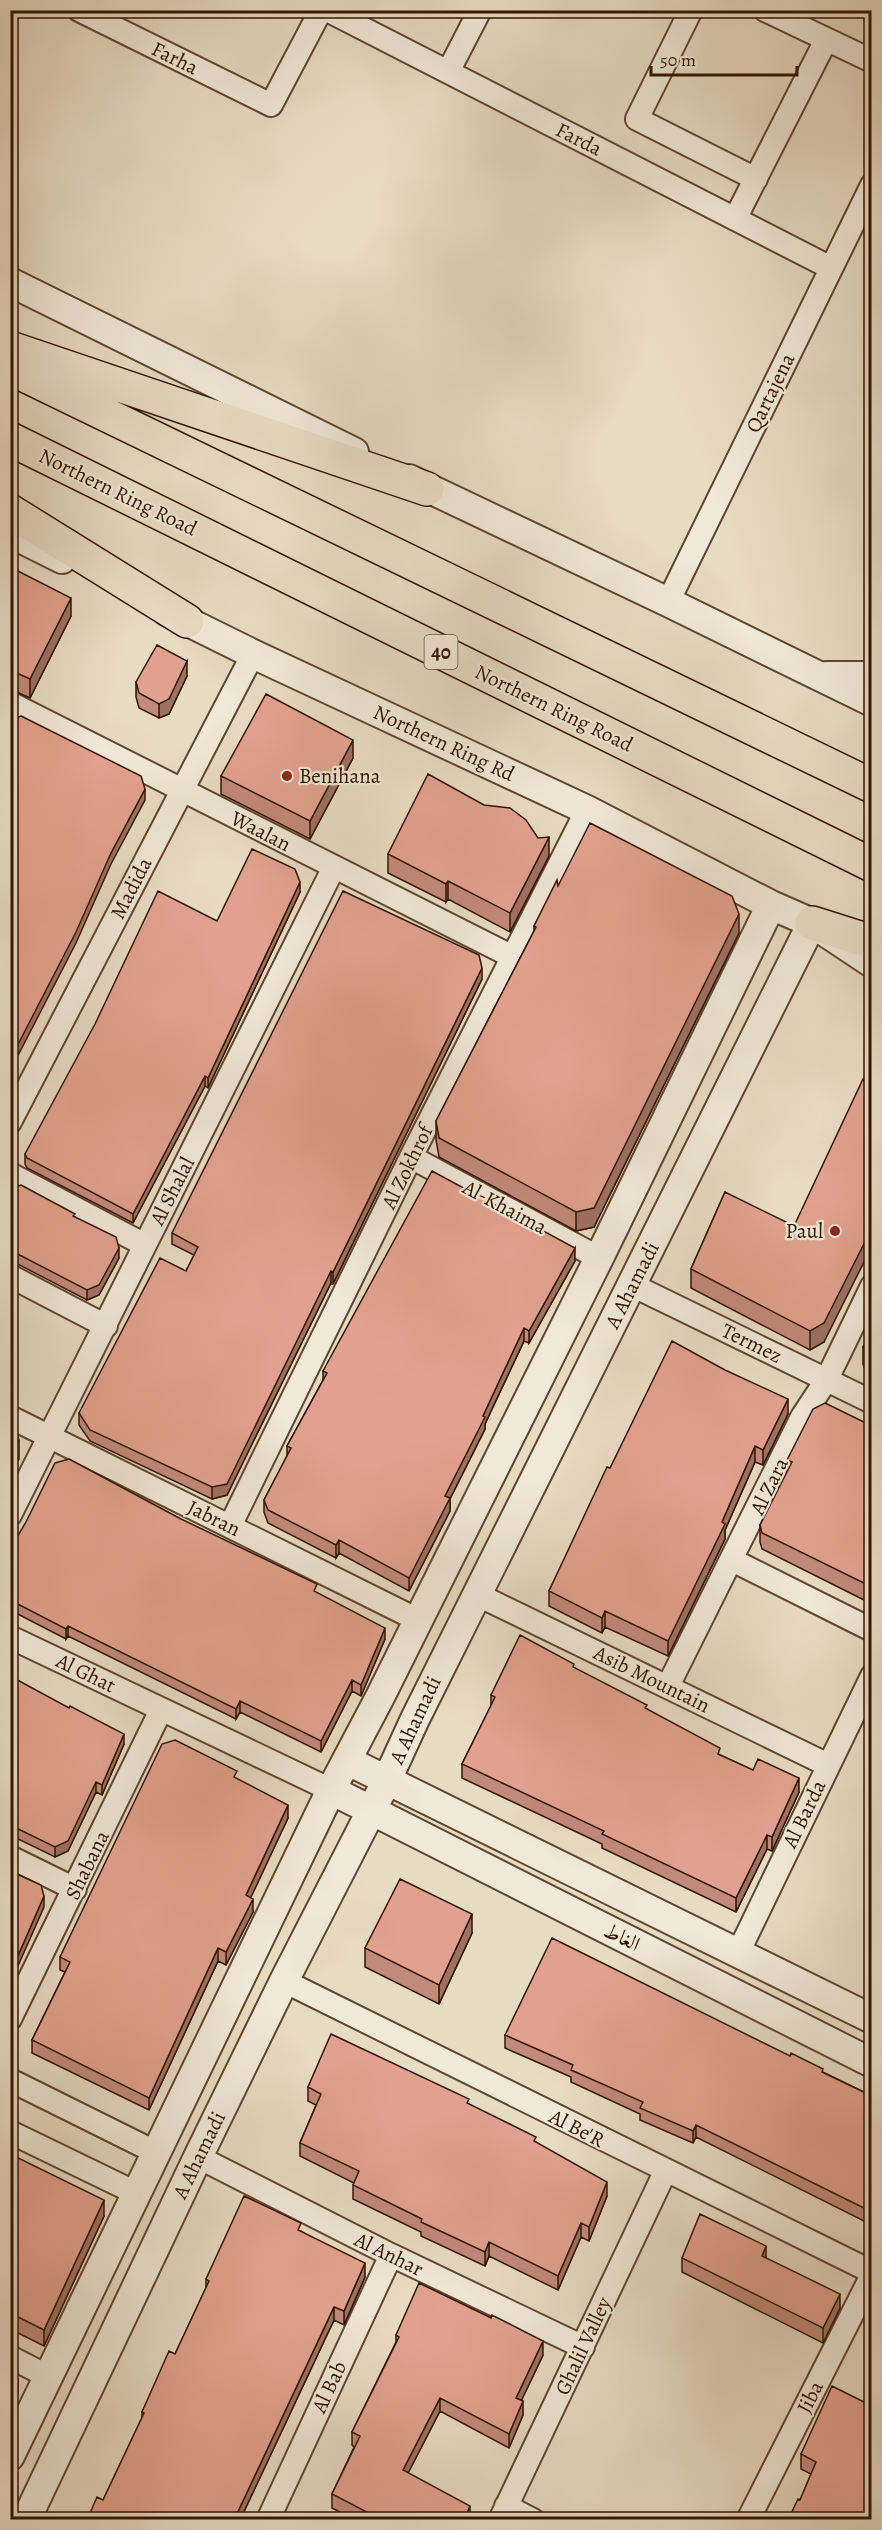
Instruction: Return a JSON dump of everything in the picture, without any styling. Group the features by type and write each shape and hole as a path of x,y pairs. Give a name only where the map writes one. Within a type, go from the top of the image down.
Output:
{"highway":[{"path":"10,348 427,489"},
{"path":"10,368 872,786"},
{"name":"Northern Ring Road","path":"10,439 872,865"},
{"path":"10,511 187,621"},
{"path":"812,923 872,942"}],"street":[{"name":"Farha","path":"79,10 271,105 321,10"},
{"name":"Farda","path":"327,10 831,268"},
{"path":"448,72 480,10"},
{"path":"691,10 637,119 756,179"},
{"path":"765,10 872,61"},
{"path":"735,219 826,40"},
{"name":"Qartajena","path":"668,602 872,185"},
{"path":"10,282 427,489 668,602 872,702"},
{"name":"Northern Ring Rd","path":"10,533 254,654 587,810 771,905 812,923 872,963"},
{"name":"Madida","path":"10,1122 254,654"},
{"path":"820,676 872,676"},
{"name":"Waalan","path":"10,703 513,957"},
{"name":"Al Zokhrof","path":"230,1526 411,1157 587,810"},
{"name":"Al Shalal","path":"10,1515 334,867"},
{"name":"A Ahamadi","path":"10,2456 331,1790 380,1697 771,905"},
{"name":"A Ahamadi","path":"26,2520 284,1981 372,1811 476,1594 812,923"},
{"name":"Al-Khaima","path":"411,1157 598,1258"},
{"path":"10,1174 145,1245"},
{"path":"10,1276 106,1326"},
{"name":"Termez","path":"632,1285 872,1402"},
{"name":"Al Zara","path":"668,1686 802,1417 827,1379 872,1286"},
{"name":"Jabran","path":"10,1417 418,1620"},
{"path":"732,1560 872,1630"},
{"name":"Asib Mountain","path":"476,1594 828,1765"},
{"name":"Al Ghat","path":"10,1637 161,1710"},
{"name":"Al Barda","path":"738,1953 872,1676"},
{"path":"380,1697 364,1749 387,1759 415,1719"},
{"path":"161,1710 331,1790"},
{"name":"Shabana","path":"10,2019 161,1710"},
{"name":"الغاط","path":"348,1761 872,2019"},
{"name":"الغاط","path":"331,1790 872,2063"},
{"path":"296,1863 331,1817 351,1828 335,1882"},
{"path":"10,1857 75,1889"},
{"name":"Al Be'R","path":"284,1981 872,2273"},
{"path":"10,2080 157,2153 195,2164"},
{"path":"10,2132 172,2211"},
{"name":"Al Anhar","path":"195,2164 583,2348"},
{"name":"Ghalil Valley","path":"503,2513 665,2172"},
{"name":"Al Bab","path":"268,2520 391,2255"},
{"name":"Jiba","path":"748,2520 872,2273"},
{"path":"10,2357 49,2377"},
{"path":"503,2513 533,2520"}],"building":[{"path":"10,567 71,598 30,679 10,670"},
{"path":"157,645 187,661 169,699 159,704 139,693 136,682"},
{"name":"Benihana","path":"266,694 353,740 310,821 221,776"},
{"path":"21,716 141,776 145,789 111,853 76,932 10,1060 10,720"},
{"path":"428,774 484,805 510,808 526,820 538,838 549,837 510,913 448,881 446,884 388,854"},
{"path":"590,823 732,896 739,914 594,1208 576,1212 439,1138 436,1121 536,927 534,926 557,880 558,886"},
{"path":"252,849 295,869 300,882 208,1078 205,1076 133,1214 27,1158 25,1154 95,1024 158,891 217,921"},
{"path":"343,891 479,955 482,968 227,1484 212,1487 90,1430 79,1413 160,1258 186,1271 198,1247 172,1233"},
{"path":"863,1079 872,1083 872,1228 824,1323 810,1331 691,1269 725,1192 794,1226"},
{"path":"432,1171 575,1248 529,1331 524,1328 483,1416 485,1417 445,1496 450,1498 409,1578 339,1540 336,1545 268,1510 264,1500 291,1448 287,1446 327,1373 323,1371"},
{"path":"21,1185 75,1214 73,1216 116,1237 119,1248 99,1285 87,1290 10,1250 10,1189"},
{"path":"872,1330 872,1360 868,1359 863,1347"},
{"path":"672,1341 725,1370 788,1399 763,1450 755,1446 722,1522 725,1524 668,1641 605,1611 602,1618 549,1591 607,1467 610,1468"},
{"path":"825,1403 872,1426 872,1587 762,1533 760,1525 792,1462 787,1460 813,1409"},
{"path":"10,1428 16,1431 19,1440 10,1457"},
{"path":"69,1459 181,1519 317,1584 314,1591 385,1628 361,1685 352,1680 321,1741 240,1701 236,1709 10,1600 10,1549 55,1463"},
{"path":"520,1635 574,1664 573,1667 647,1705 645,1708 720,1748 718,1754 753,1770 758,1759 799,1778 772,1837 767,1835 736,1898 602,1834 604,1831 462,1764 495,1697 491,1695"},
{"path":"10,1676 124,1734 102,1785 96,1782 68,1841 55,1847 10,1825"},
{"path":"175,1740 237,1771 234,1777 288,1805 246,1895 253,1899 226,1952 218,1948 149,2098 32,2040 70,1962 60,1957 162,1744"},
{"path":"10,1871 41,1885 44,1896 10,1974"},
{"path":"400,1879 472,1914 439,1985 365,1948"},
{"path":"552,1938 790,2056 791,2053 823,2069 822,2072 872,2096 872,2212 696,2125 693,2131 640,2108 643,2102 571,2070 573,2065 505,2035"},
{"path":"331,2034 469,2099 467,2103 536,2137 534,2141 607,2182 589,2227 581,2223 558,2276 489,2242 485,2252 421,2222 422,2219 353,2185 359,2171 300,2143 321,2094 308,2087"},
{"path":"10,2154 104,2200 44,2330 10,2313"},
{"path":"244,2196 301,2223 298,2230 365,2263 344,2311 334,2307 234,2520 87,2520 97,2497 103,2500 144,2413 142,2412 169,2351 175,2354 209,2281 206,2279"},
{"path":"700,2214 766,2246 762,2256 840,2294 823,2328 682,2258"},
{"path":"419,2283 491,2318 492,2315 543,2341 516,2398 523,2401 509,2434 440,2398 403,2470 470,2506 464,2520 382,2520 332,2494 360,2436 352,2432 399,2337 396,2335"},
{"path":"10,2375 18,2379 10,2394"},
{"path":"832,2386 872,2406 872,2520 788,2520 798,2499 800,2500 816,2462 801,2454"}],"place":[{"name":"Benihana","path":"287,776"},
{"name":"Paul","path":"835,1231"}]}
